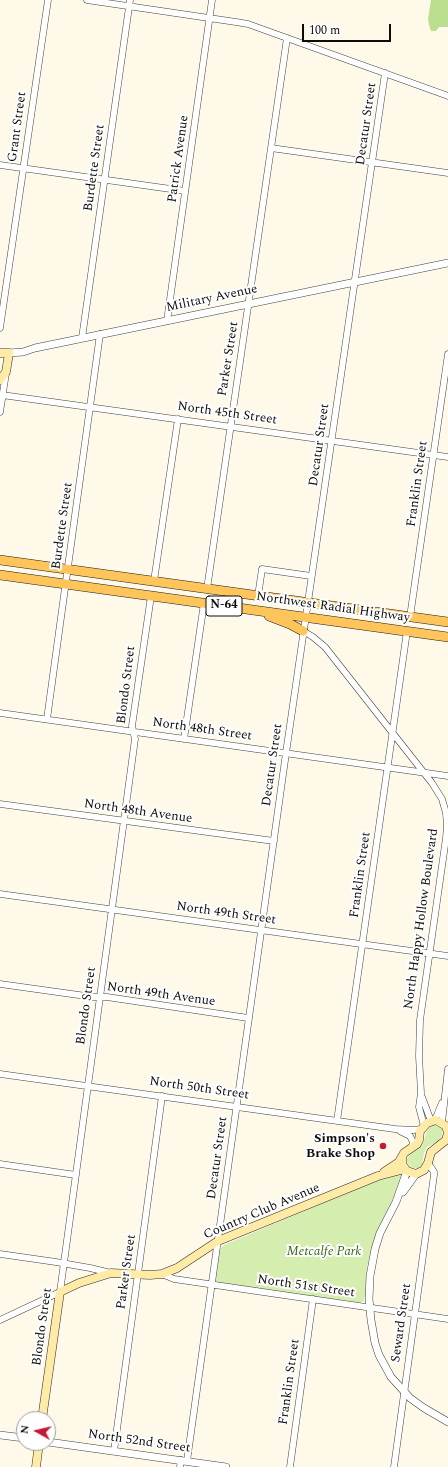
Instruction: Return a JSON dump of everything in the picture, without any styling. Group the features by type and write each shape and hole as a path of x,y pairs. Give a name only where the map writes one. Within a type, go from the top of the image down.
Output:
{"main road":[{"path":"0,352 9,353 6,372 0,380"},
{"name":"Northwest Radial Highway","path":"0,560 448,622"},
{"name":"Northwest Radial Highway","path":"0,575 448,637"},
{"path":"249,609 290,624 304,631"},
{"path":"402,1157 402,1164 406,1170 418,1173 426,1168 431,1152 435,1147 446,1143 439,1127"},
{"name":"Country Club Avenue","path":"378,1176 399,1162 404,1153 417,1144 419,1140 439,1127"},
{"name":"Country Club Avenue","path":"60,1292 85,1281 111,1273 162,1274 176,1268 218,1241 378,1176 406,1170"},
{"name":"Blondo Street","path":"43,1411 60,1292"},
{"path":"36,1467 38,1451"}],"street":[{"name":"Grant Street","path":"0,328 48,0"},
{"path":"87,0 129,3 248,24 448,96"},
{"name":"Patrick Avenue","path":"167,321 212,0"},
{"name":"Burdette Street","path":"82,338 129,3"},
{"name":"Parker Street","path":"207,589 287,38"},
{"name":"Decatur Street","path":"182,1463 218,1241 286,753 386,73"},
{"path":"271,148 448,173"},
{"path":"0,165 185,191"},
{"name":"Military Avenue","path":"9,353 23,352 100,334 448,263"},
{"name":"Burdette Street","path":"47,719 100,334"},
{"name":"Franklin Street","path":"410,616 448,354"},
{"path":"0,412 6,372"},
{"name":"North 45th Street","path":"2,395 448,457"},
{"path":"154,581 178,419"},
{"path":"258,596 262,568 312,576"},
{"name":"Blondo Street","path":"60,1292 135,739 132,726 151,596"},
{"path":"184,739 204,603"},
{"name":"North Happy Hollow Boulevard","path":"304,631 314,637 324,647 432,782 442,799 446,813 446,838 420,1026 421,1094 426,1110 439,1127"},
{"name":"Franklin Street","path":"337,1121 407,631"},
{"name":"North 48th Street","path":"0,713 448,776"},
{"name":"North 48th Avenue","path":"0,804 274,841"},
{"name":"North 49th Street","path":"0,894 448,956"},
{"name":"North 49th Avenue","path":"0,984 248,1018"},
{"path":"439,1127 448,1069"},
{"name":"North 50th Street","path":"0,1074 395,1129 413,1130 439,1127"},
{"name":"Parker Street","path":"114,1451 162,1096"},
{"name":"North 50th Street","path":"395,1129 410,1136 413,1142 412,1147"},
{"name":"Seward Street","path":"394,1467 433,1182 434,1172 428,1163"},
{"path":"0,1164 76,1175"},
{"path":"396,1202 406,1170"},
{"path":"433,1182 429,1174 418,1173 396,1202 380,1233 375,1249 370,1276 370,1308 373,1332 379,1355 391,1377 404,1392 424,1408 448,1422"},
{"path":"0,1254 63,1263 111,1273"},
{"name":"North 51st Street","path":"162,1274 174,1279 211,1285 448,1318"},
{"name":"Country Club Avenue","path":"0,1320 60,1292"},
{"name":"Franklin Street","path":"290,1467 313,1299"},
{"path":"0,1435 16,1437"},
{"name":"North 52nd Street","path":"56,1443 114,1451 182,1463 226,1467"}],"green space":[{"path":"431,0 448,0 448,27 439,27 436,31 431,31 428,19"},
{"path":"434,1124 442,1128 442,1136 437,1142 427,1147 424,1153 422,1165 419,1168 412,1168 407,1162 407,1159 410,1154 422,1146 428,1128"},
{"name":"Metcalfe Park","path":"401,1172 404,1176 373,1243 367,1267 364,1301 360,1303 214,1282 219,1250 224,1245 394,1173"}],"place":[{"name":"Simpson's Brake Shop","path":"383,1146"}]}
